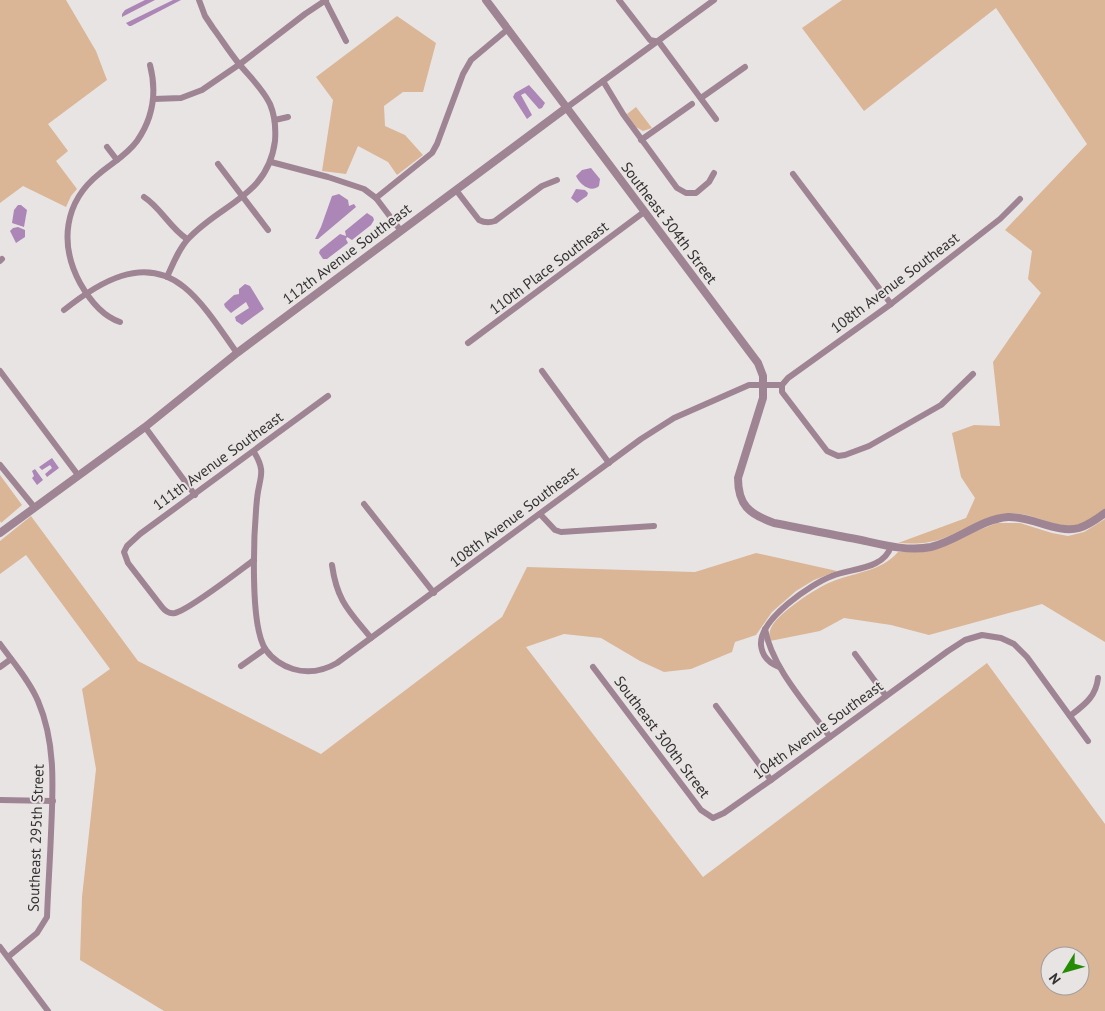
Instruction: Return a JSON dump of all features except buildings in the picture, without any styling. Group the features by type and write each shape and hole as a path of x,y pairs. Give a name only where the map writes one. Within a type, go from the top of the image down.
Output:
{"street":[{"path":"167,277 188,239 201,227 244,197 262,177 271,162 275,138 275,120 265,96 209,22 199,0"},
{"path":"154,99 176,99 192,95 209,86 326,0 346,41"},
{"name":"Southeast 304th Street","path":"486,0 754,358 761,369 763,384"},
{"path":"619,0 650,40 659,42 716,119"},
{"name":"112th Avenue Southeast","path":"0,533 145,427 237,353 714,0"},
{"path":"376,198 432,153 438,144 463,74 471,60 508,29"},
{"path":"120,322 104,314 86,293 77,276 69,257 67,241 68,222 76,200 86,186 130,150 142,133 154,99 150,65"},
{"path":"701,98 745,67"},
{"path":"603,81 623,114 677,188 691,194 700,190 709,182 714,173"},
{"path":"641,140 692,104"},
{"path":"275,120 288,116"},
{"path":"107,147 117,160"},
{"path":"271,162 353,184 369,192 376,198 401,231"},
{"path":"218,164 268,230"},
{"path":"793,174 891,304"},
{"path":"456,190 479,220 484,222 495,221 542,186 557,180"},
{"path":"144,198 153,203 172,226 188,239"},
{"name":"108th Avenue Southeast","path":"782,385 788,378 891,304 1000,220 1020,199"},
{"name":"110th Place Southeast","path":"468,343 644,212"},
{"path":"64,310 106,281 128,274 147,273 167,277 179,283 192,294 237,353"},
{"path":"0,371 78,475"},
{"path":"542,371 609,463"},
{"path":"973,374 941,405 869,446 845,456 838,456 827,451 782,392 782,385 763,384 762,398 738,478 738,490 746,507 759,518 774,523 891,546 918,548 931,547 1007,517 1032,520 1060,528 1077,528 1088,524 1105,513"},
{"name":"108th Avenue Southeast","path":"265,649 284,667 308,671 327,669 434,593 641,439 674,418 749,385 763,384"},
{"name":"111th Avenue Southeast","path":"254,560 184,610 173,613 167,612 162,607 124,555 125,548 140,534 328,396"},
{"path":"145,427 195,494"},
{"path":"241,666 265,649 260,638 256,620 254,560 257,498 262,468 254,452"},
{"path":"0,465 35,508"},
{"path":"364,504 434,593"},
{"path":"540,514 554,530 562,532 654,526"},
{"path":"780,667 768,660 761,648 761,640 765,629 776,615 810,588 831,576 874,564 889,553 891,546"},
{"path":"332,565 336,589 342,602 371,638"},
{"path":"765,629 769,646 780,667 830,737"},
{"name":"104th Avenue Southeast","path":"715,818 771,780 935,661 972,637 992,636 1014,644 1023,652 1070,716"},
{"name":"Southeast 295th Street","path":"0,644 29,684 38,701 46,724 52,751 53,801 47,917 43,926 8,957"},
{"path":"854,654 886,696"},
{"path":"0,667 11,659"},
{"name":"Southeast 300th Street","path":"593,667 701,810 708,816 715,818"},
{"path":"1088,740 1070,716 1086,704 1093,695 1098,678"},
{"path":"716,706 771,780"},
{"path":"0,800 53,801"},
{"path":"0,947 48,1011"}],"shaded area":[{"path":"0,0 66,0 96,51 107,80 48,124 68,151 56,161 77,189 66,207 23,186 0,203"},
{"path":"145,0 155,0 122,17 125,10"},
{"path":"173,0 181,0 131,26 126,23"},
{"path":"842,0 1105,0 1105,509 1086,522 1067,526 1028,515 1008,514 983,521 938,540 921,543 898,543 966,518 975,498 961,477 952,433 974,425 1000,426 993,362 1041,293 1028,279 1032,251 1005,230 1087,144 996,8 864,111 802,28"},
{"path":"397,16 436,43 423,92 403,92 384,106 385,126 405,135 423,155 397,175 388,162 358,146 346,174 322,171 333,100 316,77"},
{"path":"529,85 545,103 539,109 525,93 521,95 532,115 527,119 513,97 515,93"},
{"path":"636,107 652,128 643,131 636,127 627,114"},
{"path":"591,168 600,179 599,186 593,189 583,185 576,176 582,170"},
{"path":"576,189 585,190 588,193 587,196 577,203 571,198"},
{"path":"339,194 348,200 349,206 354,204 356,207 318,239 315,239 332,196"},
{"path":"18,205 27,210 24,227 12,223 14,210"},
{"path":"367,213 374,220 371,225 352,240 347,237 348,243 327,259 323,259 319,253 320,250 340,234 346,236 345,231"},
{"path":"18,227 25,230 25,237 16,243 10,231"},
{"path":"245,284 250,286 264,309 242,325 236,321 235,317 249,308 246,302 231,313 224,304 234,295 239,294 239,289"},
{"path":"52,458 59,468 47,477 45,474 52,468 50,465 42,470 39,467"},
{"path":"35,469 43,480 37,485 32,478 34,476 32,471"},
{"path":"0,475 22,505 1,523 0,521"},
{"path":"31,516 138,661 321,754 502,617 527,567 695,572 756,553 837,571 814,580 796,591 772,612 756,635 735,642 732,652 691,669 664,672 640,661 601,638 564,634 526,647 703,877 987,663 1105,824 1105,1011 164,1011 80,960 82,897 96,769 82,689 110,669 26,555 0,574 0,541"},
{"path":"1105,519 1105,642 1042,604 929,635 891,625 844,618 820,631 770,641 770,630 776,620 799,601 831,582 884,564 898,552 921,552 997,523 1020,523 1068,536 1084,532"}]}
